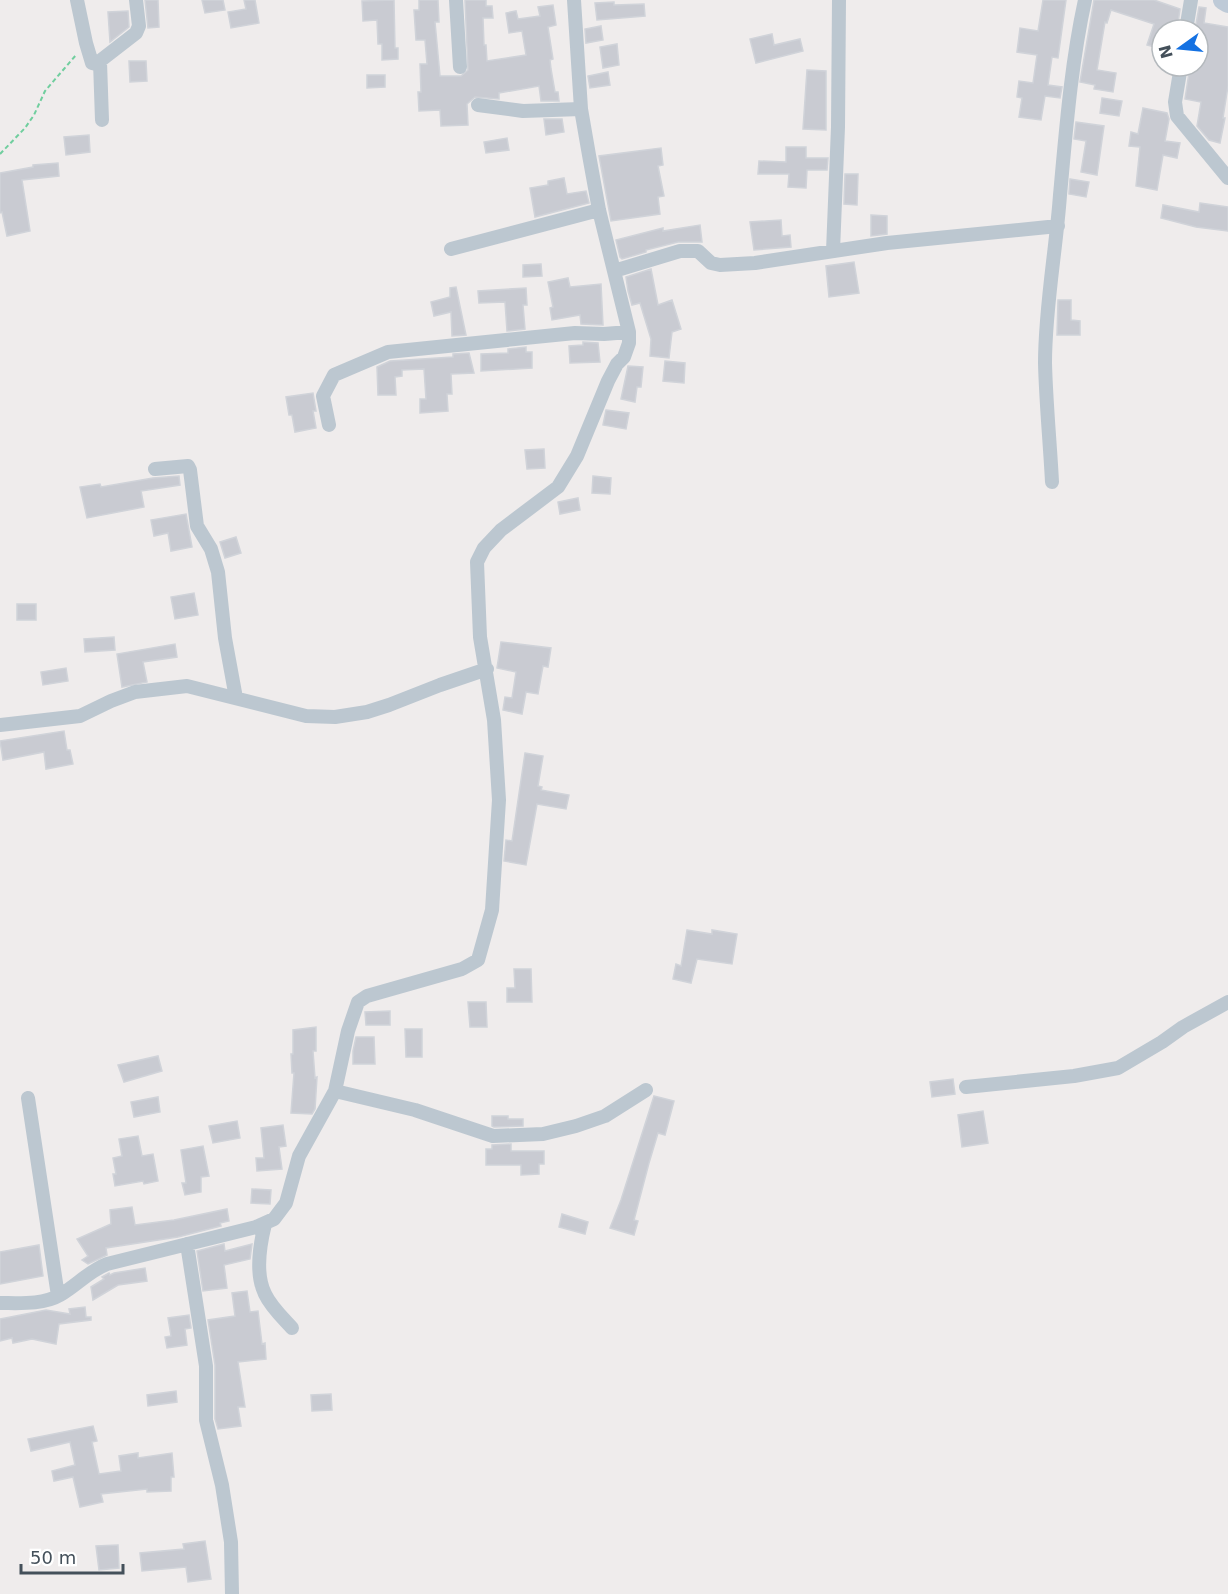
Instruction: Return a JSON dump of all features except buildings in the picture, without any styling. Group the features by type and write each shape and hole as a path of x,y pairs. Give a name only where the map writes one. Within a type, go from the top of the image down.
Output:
{"main road":[{"path":"1223,0 1228,3"}],"street":[{"path":"78,0 92,63 100,62 136,33 139,26 136,0"},
{"path":"456,0 460,67"},
{"path":"0,1303 30,1303 58,1296 89,1273 107,1264 265,1224 274,1219 286,1203 299,1156 335,1091 348,1031 360,1000 462,969 478,960 492,910 499,800 494,720 480,637 477,562 484,548 501,530 558,488 577,456 608,381 617,364 624,357 629,343 629,332 599,210 581,109 574,0"},
{"path":"833,251 838,127 839,0"},
{"path":"1052,482 1045,363 1049,296 1058,226 1067,117 1079,26 1085,0"},
{"path":"1188,18 1191,0"},
{"path":"100,62 102,120"},
{"path":"1179,78 1175,102 1177,116 1228,178"},
{"path":"478,105 523,111 581,109"},
{"path":"451,249 599,210"},
{"path":"614,271 680,251 698,251 711,263 720,266 755,263 887,243 1058,226"},
{"path":"329,425 323,396 334,375 388,352 575,333 629,332"},
{"path":"156,469 188,466 190,470 198,526 211,549 218,572 225,638 236,698"},
{"path":"0,725 80,716 135,692 187,686 306,716 335,717 367,712 487,669"},
{"path":"966,1087 1074,1076 1118,1068 1228,1002"},
{"path":"335,1091 415,1110 493,1136 543,1134 576,1126 605,1116 646,1090"},
{"path":"28,1098 58,1296"},
{"path":"265,1224 259,1248 262,1285 265,1294 292,1328"},
{"path":"187,1244 206,1366 206,1420 222,1485 231,1542 232,1594"}],"path":[{"path":"0,154 25,128 34,116 45,91 86,43"}]}
